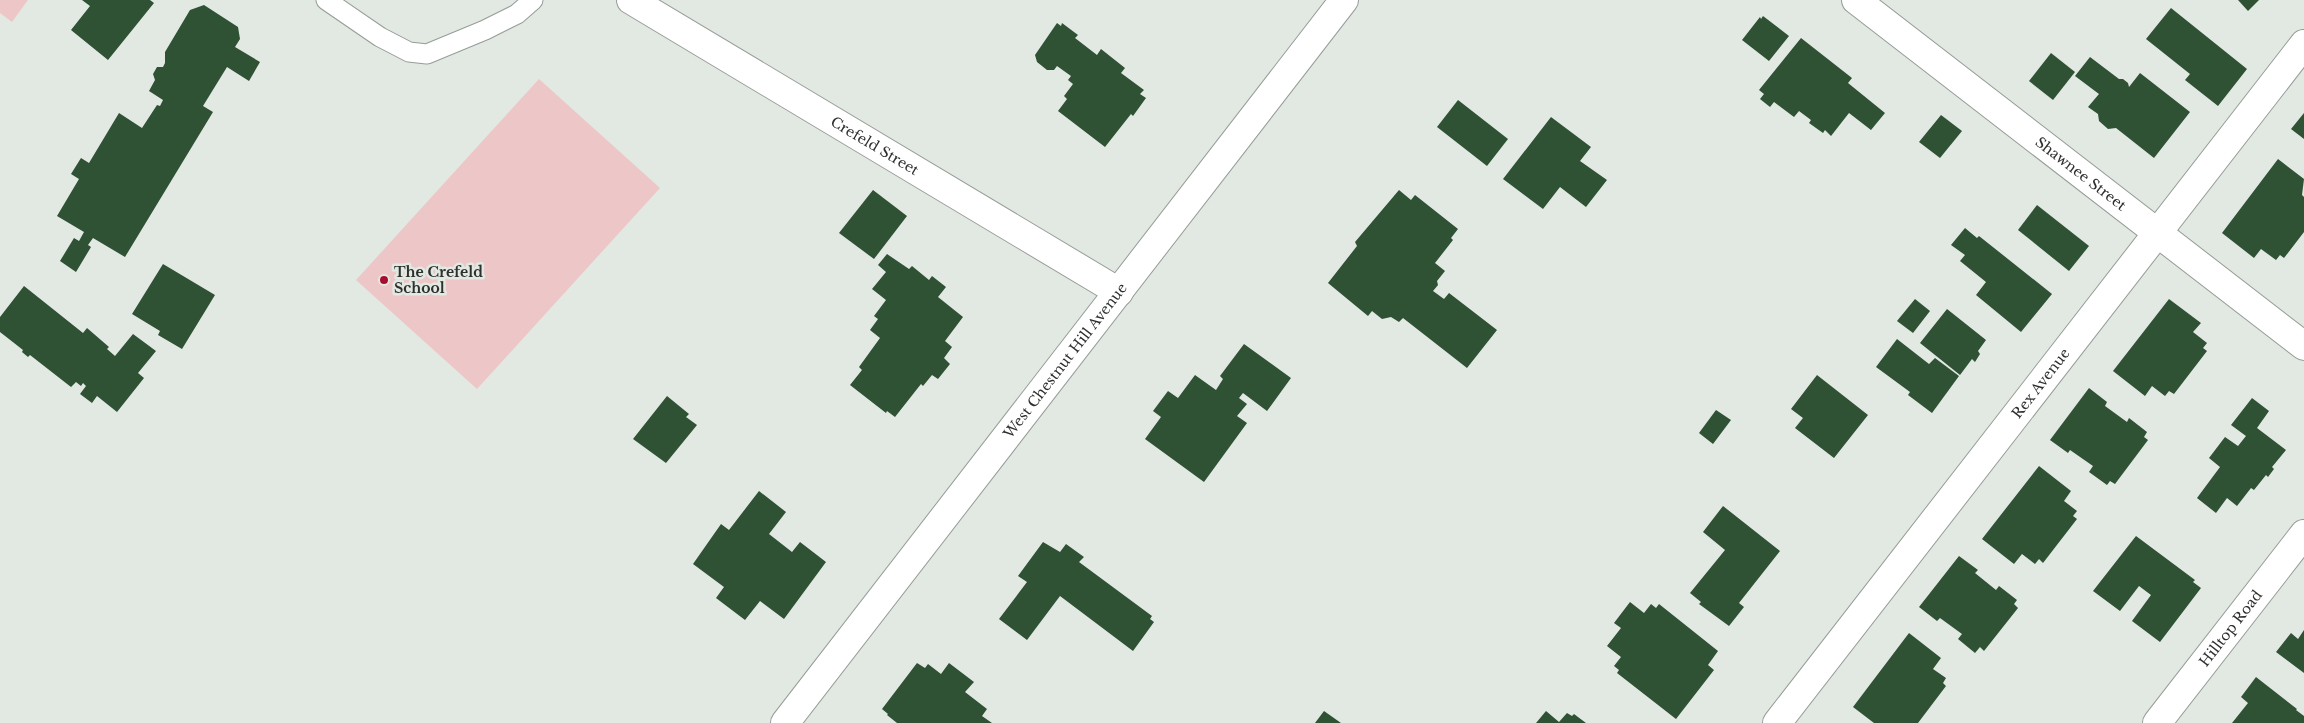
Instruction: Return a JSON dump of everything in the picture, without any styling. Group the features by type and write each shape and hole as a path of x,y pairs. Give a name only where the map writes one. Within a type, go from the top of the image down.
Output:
{"street":[{"name":"Crefeld Street","path":"631,0 1118,292"},
{"name":"West Chestnut Hill Avenue","path":"786,723 1344,0"},
{"name":"Shawnee Street","path":"1856,0 2304,346"},
{"name":"Rex Avenue","path":"1777,723 2304,44"},
{"name":"Hilltop Road","path":"2157,723 2304,534"}],"lane":[{"path":"326,0 380,36 409,52 427,54 517,14 533,0"}],"shaded area":[{"path":"0,0 28,0 12,22 0,13"},
{"path":"539,79 660,188 477,389 356,280"}],"building":[{"path":"82,0 150,0 154,3 108,60 71,30 90,6"},
{"path":"2238,0 2259,0 2248,11"},
{"path":"204,5 238,27 240,39 235,47 260,62 249,81 227,67 203,106 213,112 125,257 93,238 88,245 91,247 76,272 60,261 74,238 79,241 84,232 57,216 79,179 71,174 81,158 89,163 119,113 142,128 157,105 160,106 163,100 149,91 155,80 153,74 157,67 163,67 165,52 190,10"},
{"path":"2171,8 2247,69 2218,106 2185,80 2190,74 2146,39"},
{"path":"1763,16 1789,36 1769,61 1742,40 1760,17 1761,19"},
{"path":"1057,23 1061,26 1062,23 1078,35 1075,38 1097,55 1101,49 1125,68 1121,73 1144,90 1140,94 1146,98 1133,116 1131,114 1105,147 1058,111 1067,99 1064,96 1073,84 1068,80 1071,76 1057,66 1054,70 1047,70 1037,62 1035,55"},
{"path":"1801,38 1852,78 1848,83 1885,113 1871,130 1849,113 1831,136 1825,130 1823,133 1809,123 1811,120 1799,111 1794,117 1774,102 1770,107 1760,99 1764,94 1759,90"},
{"path":"2051,53 2075,72 2053,100 2029,81"},
{"path":"2090,57 2119,79 2123,79 2128,83 2129,87 2140,73 2190,112 2154,158 2116,128 2108,129 2099,121 2098,114 2088,107 2099,94 2075,76"},
{"path":"1458,100 1508,139 1487,166 1437,127"},
{"path":"2304,113 2304,139 2291,129"},
{"path":"1941,115 1962,131 1940,158 1919,142"},
{"path":"1551,117 1591,147 1580,161 1607,180 1586,207 1560,187 1543,209 1503,179"},
{"path":"2278,159 2304,179 2302,195 2304,197 2304,232 2284,258 2280,255 2276,260 2261,249 2254,258 2222,233"},
{"path":"873,190 907,216 874,259 839,233"},
{"path":"1399,190 1411,200 1415,195 1458,229 1451,238 1453,240 1435,263 1445,271 1437,281 1438,285 1433,291 1444,299 1449,293 1497,330 1467,368 1403,318 1399,322 1391,317 1382,319 1372,311 1368,316 1328,283 1357,246 1355,242"},
{"path":"2037,205 2089,246 2069,271 2018,230"},
{"path":"1965,228 1977,238 1979,236 2052,294 2021,332 1976,295 1986,282 1960,261 1965,255 1951,245"},
{"path":"887,254 909,269 912,266 929,280 932,276 946,287 938,297 963,317 945,341 952,347 944,358 950,364 938,379 932,375 923,386 921,384 895,417 887,411 886,413 850,385 862,370 859,367 880,338 870,330 878,319 874,316 886,300 872,289 886,272 878,265"},
{"path":"163,264 215,295 182,349 158,335 160,331 132,314"},
{"path":"24,286 83,333 87,328 109,347 107,349 115,356 133,334 156,351 138,373 144,378 117,412 97,396 92,403 80,394 86,386 83,383 81,386 76,382 71,387 30,355 28,357 22,352 23,350 0,332 0,317"},
{"path":"1915,299 1930,311 1913,333 1897,321"},
{"path":"2169,299 2201,323 2193,332 2207,343 2203,348 2207,351 2174,394 2169,391 2165,396 2152,386 2145,396 2113,371"},
{"path":"1947,309 1986,340 1978,351 1980,354 1975,362 1972,359 1960,375 1920,343"},
{"path":"1897,339 1929,364 1935,358 1959,376 1932,413 1908,395 1910,392 1876,367"},
{"path":"1244,344 1291,378 1267,411 1243,393 1239,398 1247,404 1237,416 1247,423 1204,482 1145,439 1161,417 1153,411 1168,391 1178,398 1195,375 1216,390 1223,379 1220,376"},
{"path":"1817,375 1868,415 1834,458 1795,428 1803,418 1791,409"},
{"path":"2089,388 2107,402 2105,406 2127,422 2129,418 2147,432 2144,437 2148,440 2115,484 2110,481 2107,485 2089,472 2093,466 2070,450 2068,453 2050,440"},
{"path":"667,396 689,414 686,417 697,425 666,463 633,439"},
{"path":"2252,398 2269,411 2257,428 2286,450 2272,467 2274,469 2268,477 2266,475 2254,490 2251,488 2237,506 2227,498 2216,513 2197,498 2220,467 2209,458 2225,437 2238,446 2246,436 2231,425"},
{"path":"1716,410 1731,420 1713,444 1699,433"},
{"path":"2039,466 2071,491 2064,501 2077,511 2073,516 2077,519 2043,563 2039,559 2035,564 2022,554 2014,564 1982,539"},
{"path":"759,491 786,512 769,534 792,552 800,542 826,562 784,619 760,601 745,620 716,598 724,587 693,564 721,524 729,530"},
{"path":"1723,506 1780,551 1739,603 1744,607 1729,626 1699,604 1701,602 1690,593 1725,550 1703,532"},
{"path":"2136,536 2195,580 2193,582 2201,588 2160,642 2132,621 2151,595 2139,586 2120,611 2093,591"},
{"path":"1043,542 1060,552 1066,544 1084,557 1079,562 1152,616 1150,619 1154,622 1133,651 1060,596 1027,640 999,619 1027,582 1018,576"},
{"path":"1959,556 1978,570 1975,573 1996,590 1999,586 2017,600 2014,604 2018,608 1984,651 1980,647 1975,653 1958,639 1962,634 1940,618 1937,621 1919,607"},
{"path":"1630,602 1644,613 1651,604 1656,608 1659,604 1718,651 1708,665 1714,670 1676,719 1617,673 1619,670 1614,666 1621,657 1607,646 1621,628 1614,623"},
{"path":"2304,630 2304,673 2276,652 2291,633 2298,639"},
{"path":"1909,633 1941,658 1933,669 1946,678 1943,683 1946,686 1918,723 1874,723 1853,707"},
{"path":"917,663 925,668 928,664 941,674 949,663 974,682 965,692 987,709 982,716 992,723 897,723 887,715 882,709"},
{"path":"2256,677 2297,709 2304,716 2304,723 2232,723 2248,703 2241,697"},
{"path":"1324,711 1341,723 1315,723"},
{"path":"1546,711 1559,722 1567,713 1572,716 1574,714 1586,723 1536,723"}],"place":[{"name":"The Crefeld School","path":"384,280"}]}
